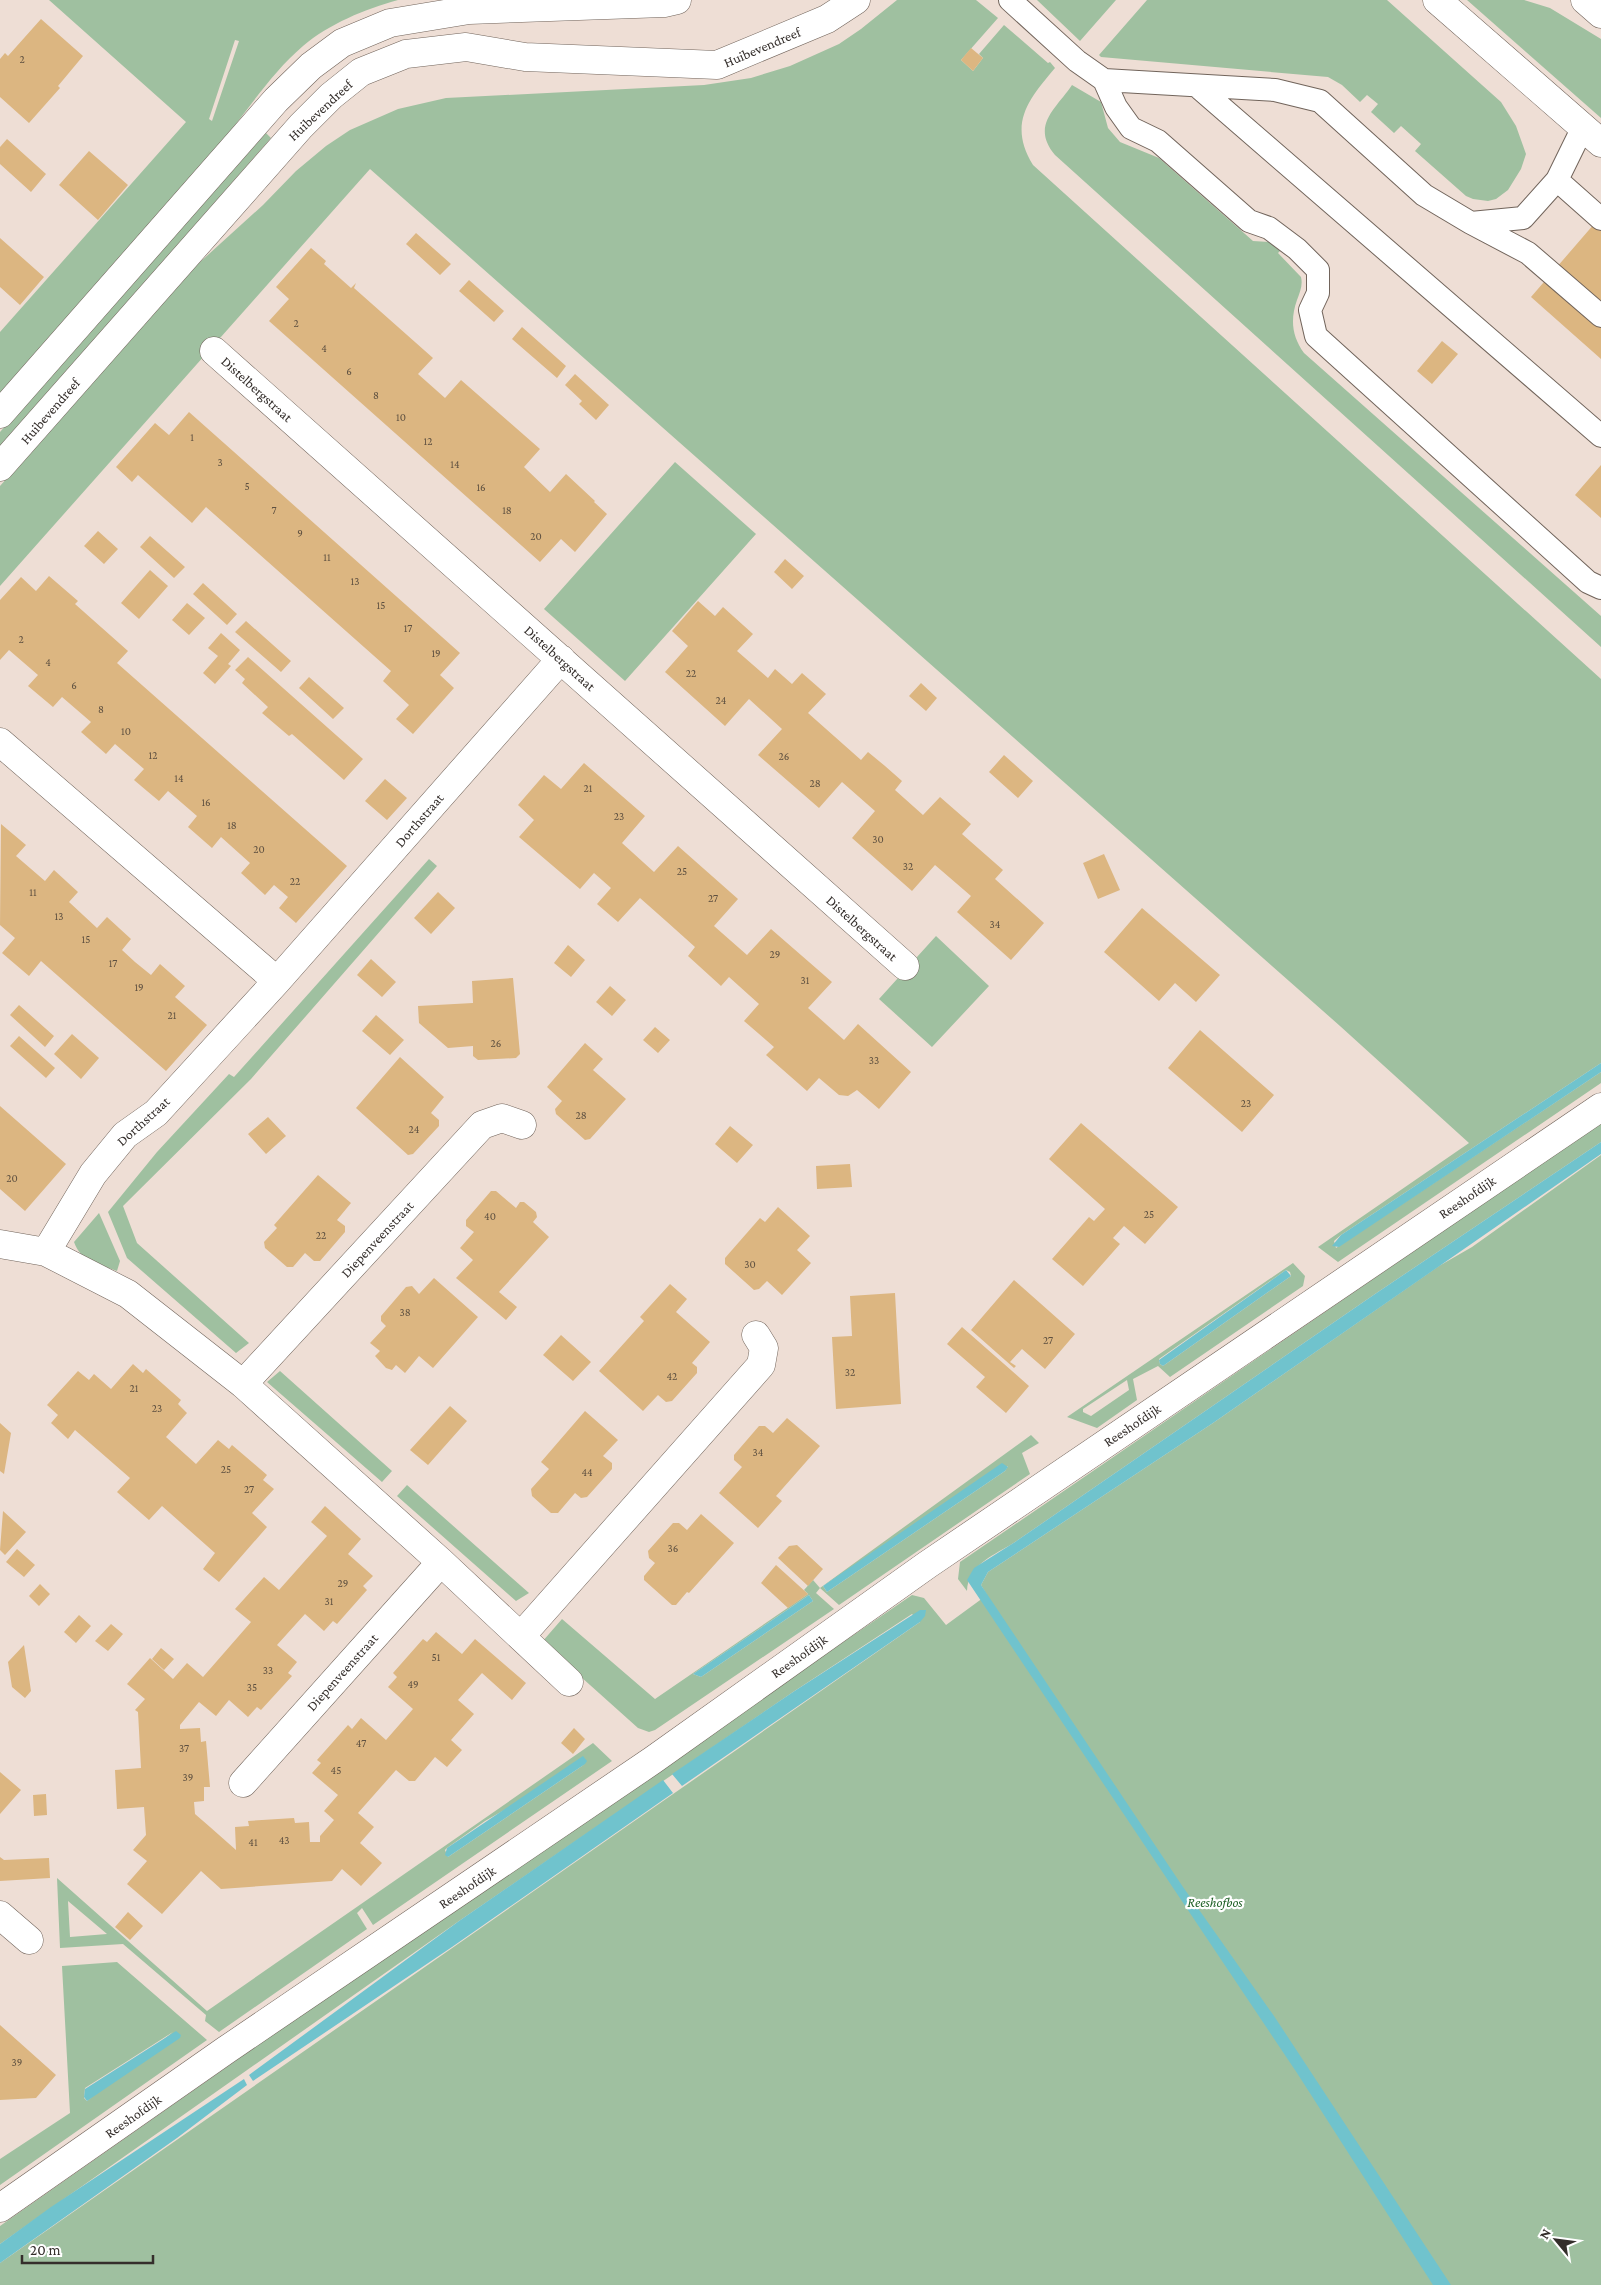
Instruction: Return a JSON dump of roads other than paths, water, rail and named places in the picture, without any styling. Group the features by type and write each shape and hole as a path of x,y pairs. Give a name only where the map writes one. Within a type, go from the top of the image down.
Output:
{"street":[{"path":"0,414 276,100 311,66 342,44 390,22 469,10 664,3 677,0"},
{"name":"Huibevendreef","path":"0,467 301,126 331,96 361,72 406,54 466,47 525,56 717,65 827,20 856,0"},
{"path":"1437,0 1592,135"},
{"path":"1585,0 1601,14"},
{"name":"Distelbergstraat","path":"214,351 905,966"},
{"name":"Dorthstraat","path":"46,1252 93,1174 125,1134 156,1113 276,981 561,659"},
{"path":"0,742 276,981"},
{"name":"Reeshofdijk","path":"0,2208 234,2045 653,1760 927,1565 1601,1106"},
{"name":"Diepenveenstraat","path":"243,1384 482,1125 502,1118 522,1125"},
{"path":"0,1244 46,1252 128,1294 243,1384 441,1562 569,1682"},
{"path":"521,1636 762,1365 764,1348 756,1335"},
{"name":"Diepenveenstraat","path":"243,1783 441,1562"},
{"path":"0,1915 28,1940"}],"lane":[{"path":"1010,0 1077,61 1104,80 1198,87 1275,90 1320,101 1424,195 1471,223 1528,253 1601,316"},
{"path":"1104,80 1116,107 1131,128 1158,141 1250,221 1269,228 1297,249 1318,270 1318,293 1310,310 1316,336 1588,582 1601,588"},
{"path":"1198,87 1601,436"},
{"path":"1471,223 1523,218 1557,180 1592,135"},
{"path":"1557,180 1601,219"}],"water":[{"path":"1601,1063 1601,1072 1339,1247 1332,1246 1341,1235"},
{"path":"1601,1142 1601,1154 1213,1423 988,1572 981,1585 1183,1887 1274,2016 1451,2285 1433,2285 1297,2073 967,1580 974,1568 1015,1542 1375,1294"},
{"path":"1286,1270 1291,1276 1163,1366 1160,1364 1159,1360"},
{"path":"1002,1463 1008,1467 1005,1471 827,1592 823,1586"},
{"path":"809,1595 813,1601 701,1677 693,1674"},
{"path":"920,1610 926,1610 925,1616 920,1622 682,1786 672,1774 793,1692"},
{"path":"583,1756 587,1761 585,1764 448,1857 445,1855 447,1848"},
{"path":"663,1780 673,1793 452,1947 253,2081 249,2075 459,1921"},
{"path":"176,2031 181,2035 180,2038 87,2101 84,2097 85,2089"},
{"path":"244,2079 247,2085 177,2138 0,2263 0,2244 51,2207"}],"park label":[{"name":"Reeshofbos","path":"1215,1902"}]}
